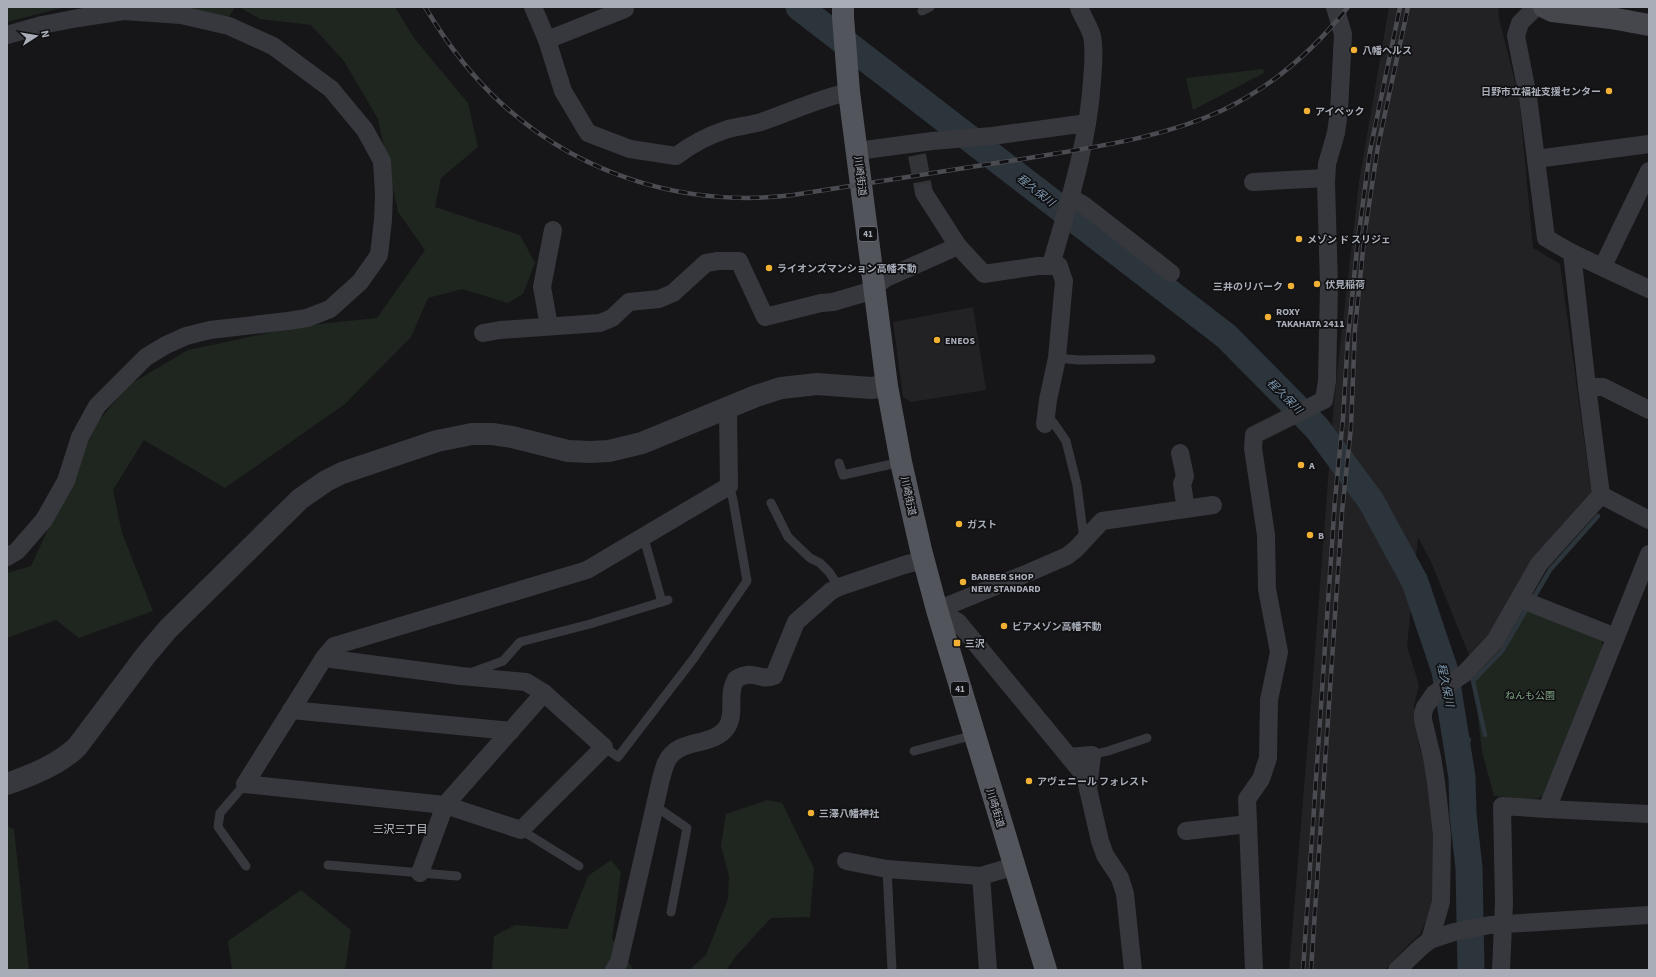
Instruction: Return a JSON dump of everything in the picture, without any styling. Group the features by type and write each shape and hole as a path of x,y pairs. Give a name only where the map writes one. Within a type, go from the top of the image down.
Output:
{"main road":[{"name":"川崎街道","path":"843,7 849,92 887,386 902,462 923,560 937,610 1046,970"},
{"path":"1544,7 1552,11 1612,18 1649,25"}],"street":[{"path":"533,7 547,40 563,91 588,133 630,149 676,156 707,137 728,129 761,122 799,107 849,92"},
{"path":"1254,970 1247,799 1261,779 1268,758 1269,700 1278,652 1267,589 1266,535 1253,448 1254,435 1324,400 1327,381 1329,285 1325,203 1326,178 1328,158 1336,133 1340,103 1342,34 1335,7"},
{"path":"1536,7 1520,23 1516,36 1528,98 1546,238 1572,253 1603,266 1649,289"},
{"path":"1051,265 1070,197 1101,52 1079,8"},
{"path":"547,40 625,9"},
{"path":"7,36 49,23 124,12 181,15 229,26 273,46 331,89 364,130 382,161 384,194 379,254 360,282 330,309 307,318 210,330 186,336 166,345 146,357 97,406 80,437 66,481 44,520 17,551 7,557"},
{"path":"857,151 916,149 944,140 992,136 1087,123"},
{"path":"1536,159 1649,144"},
{"path":"1603,266 1649,171"},
{"path":"1254,182 1326,178"},
{"path":"924,193 958,246 984,274 1038,266 1059,266 1064,282 1057,358 1048,400 1049,423"},
{"path":"1070,197 1085,206 1171,273"},
{"path":"549,326 542,287 553,230"},
{"path":"483,333 549,326 600,323 612,318 630,302 659,299 673,293 706,263 718,261 739,261 765,317 821,303 833,302 867,292 886,278 958,246"},
{"path":"1430,940 1441,902 1442,835 1437,788 1423,713 1430,698 1434,694 1465,673 1495,641 1539,564 1601,495 1572,253"},
{"path":"7,784 25,778 50,766 72,752 146,655 168,629 300,499 326,481 342,473 447,438 472,434 492,434 512,437 568,451 590,452 622,449 642,443 728,407 781,388 804,384 829,384 871,388 887,386"},
{"path":"1587,387 1604,387 1649,410"},
{"path":"324,658 461,676 526,682 544,693 604,748 521,830 445,805 245,784 324,658 334,646 587,570 643,535 729,486 728,407"},
{"path":"1180,453 1184,476 1182,484 1186,509"},
{"path":"1601,495 1649,520"},
{"path":"937,610 1067,556 1102,521 1213,505"},
{"path":"1547,809 1649,554"},
{"path":"614,970 618,962 667,760 675,751 684,745 715,737 727,728 731,716 732,691 736,679 744,674 753,674 768,678 774,676 796,622 831,591 904,565 923,560"},
{"path":"1520,599 1616,637"},
{"path":"937,610 958,622 1084,775 1100,841 1105,855 1120,878 1125,894 1133,970"},
{"path":"420,873 445,805 544,693"},
{"path":"291,710 511,731"},
{"path":"1069,757 1092,755 1088,790"},
{"path":"1500,970 1503,925 1504,842 1502,806 1648,812"},
{"path":"1186,830 1248,824"},
{"path":"846,861 887,869 981,876 1015,866"},
{"path":"981,876 988,970"},
{"path":"1397,970 1410,956 1430,940 1454,932 1485,926 1649,916"}],"lane":[{"path":"1057,358 1078,360 1151,358"},
{"path":"1049,423 1066,441 1077,485 1084,540"},
{"path":"839,463 843,475 902,462"},
{"path":"604,748 618,757 694,658 747,581 733,500 729,486"},
{"path":"771,503 788,537 810,558 820,563 829,572 839,587"},
{"path":"461,676 503,661 520,642 590,624 665,601 643,535"},
{"path":"914,752 974,735"},
{"path":"1092,755 1147,738"},
{"path":"245,784 220,813 218,827 246,866"},
{"path":"655,806 687,828 671,912"},
{"path":"521,830 579,866"},
{"path":"328,865 457,876"},
{"path":"887,869 892,970"}],"shaded area":[{"path":"1389,7 1498,7 1499,18 1519,97 1533,248 1560,264 1592,497 1501,622 1470,657 1431,562 1418,537 1407,646 1419,685 1414,706 1419,745 1426,768 1434,827 1435,890 1430,913 1420,934 1385,970 1289,970 1334,401 1359,182"},
{"name":"ENEOS","path":"973,307 986,390 911,402 903,397 893,322"}],"green space":[{"path":"7,7 65,7 7,22"},
{"path":"178,7 235,7 227,20"},
{"path":"239,7 395,7 414,38 468,103 478,147 441,178 435,207 520,235 535,263 523,294 508,303 462,289 428,298 411,337 345,404 225,488 144,440 113,490 122,533 153,611 79,638 56,620 7,638 7,573 31,566 96,424 129,385 188,350 301,326 377,318 425,250 398,212 378,119 344,61 311,25 260,19"},
{"path":"1263,69 1264,73 1193,110 1186,78"},
{"name":"ねんも公園","path":"1524,608 1598,632 1604,652 1545,796 1531,800 1494,796 1482,752 1473,675 1504,644"},
{"path":"768,800 782,803 814,868 810,917 771,918 737,955 726,970 689,970 706,955 728,899 729,876 721,846 726,814"},
{"path":"7,826 14,829 29,970 7,970"},
{"path":"611,860 621,872 612,939 634,970 492,970 494,936 515,925 567,929 588,876"},
{"path":"301,890 351,930 345,970 232,970 228,941"}],"waterway":[{"name":"程久保川","path":"799,7 1226,336 1317,428 1371,501 1415,582 1445,671 1462,777 1463,814 1469,868 1471,970"},
{"path":"1534,597 1550,570 1598,516"},
{"path":"1485,735 1473,681 1502,651 1526,610"},
{"path":"1457,743 1469,740"}],"tunnel":[{"path":"917,155 924,193"}],"railway":[{"path":"425,7 460,58 480,82 502,104 533,129 566,150 601,168 637,181 675,191 714,196 753,198 793,195 1078,150 1152,135 1177,128 1223,110 1259,90 1276,78 1307,52 1348,7"},
{"path":"1303,970 1335,500 1343,418 1348,337 1358,239 1370,151 1400,7"},
{"path":"1311,970 1342,512 1351,427 1355,328 1365,231 1378,146 1408,7"}],"place":[{"name":"八幡ヘルス","path":"1354,50"},
{"name":"日野市立福祉支援センター","path":"1609,91"},
{"name":"アイペック","path":"1307,111"},
{"name":"メゾン ド スリジェ","path":"1299,239"},
{"name":"ライオンズマンション高幡不動","path":"769,268"},
{"name":"伏見稲荷","path":"1317,284"},
{"name":"三井のリパーク","path":"1291,286"},
{"name":"ROXY TAKAHATA 2411","path":"1268,317"},
{"name":"ENEOS","path":"937,340"},
{"name":"A","path":"1301,465"},
{"name":"ガスト","path":"959,524"},
{"name":"B","path":"1310,535"},
{"name":"BARBER SHOP NEW STANDARD","path":"963,582"},
{"name":"ビアメゾン高幡不動","path":"1004,626"},
{"name":"三沢","path":"957,643"},
{"name":"アヴェニール フォレスト","path":"1029,781"},
{"name":"三澤八幡神社","path":"811,813"}],"district":[{"name":"三沢三丁目","path":"400,829"}]}
